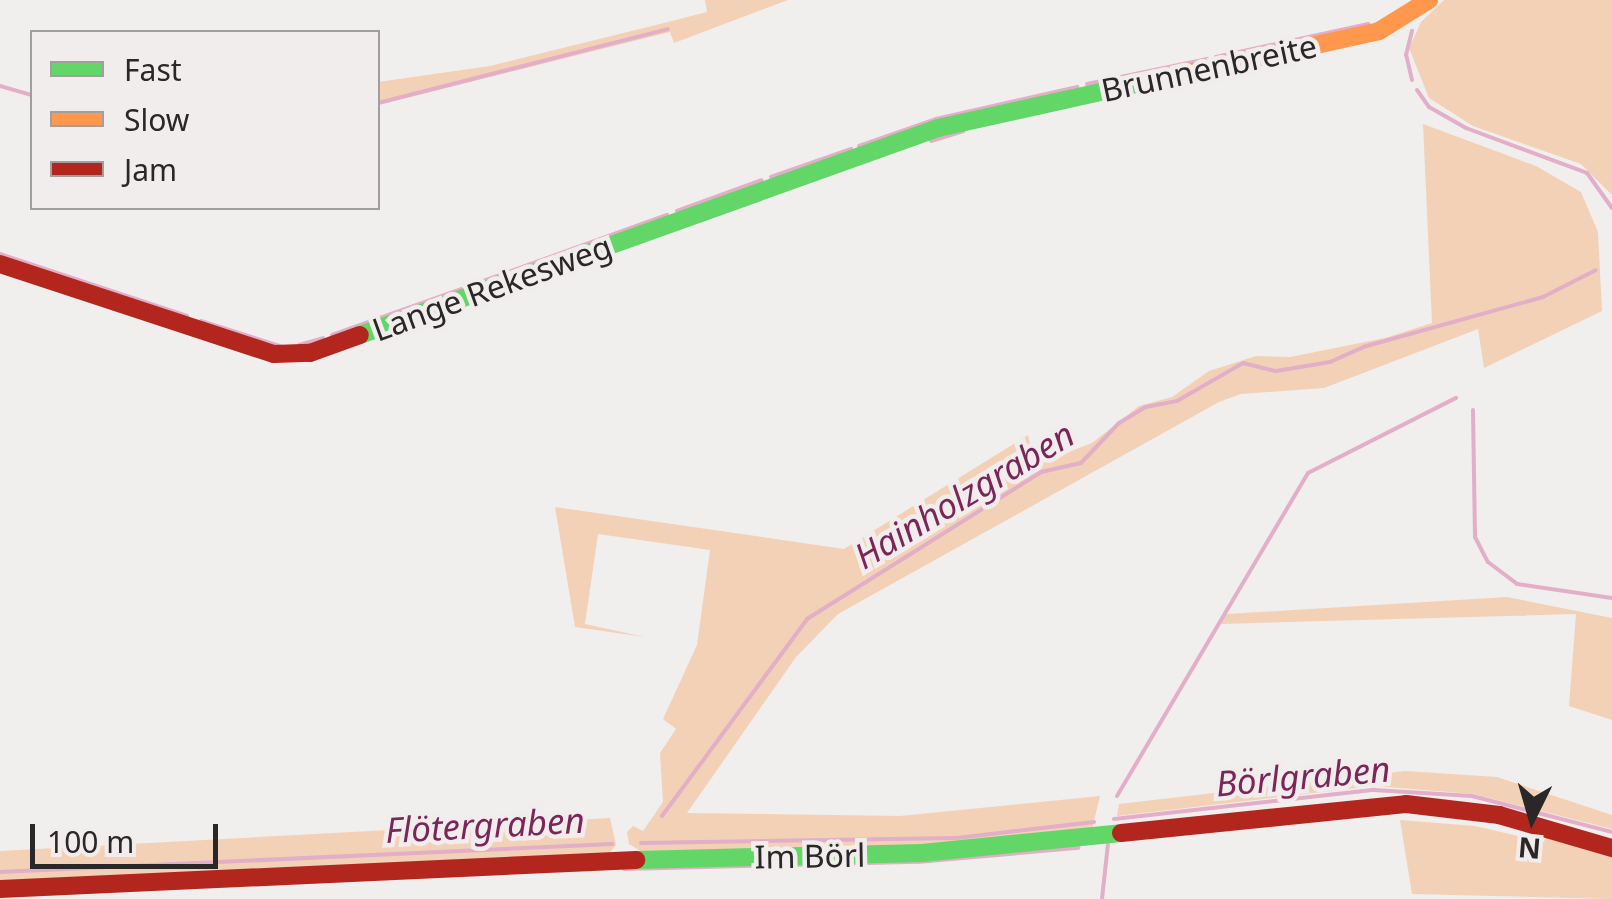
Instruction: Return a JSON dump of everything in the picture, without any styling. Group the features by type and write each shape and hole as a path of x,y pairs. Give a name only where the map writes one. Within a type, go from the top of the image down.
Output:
{"street":[{"name":"Brunnenbreite","path":"980,116 1379,31 1429,0"},
{"name":"Lange Rekesweg","path":"0,264 274,354 310,354 980,116"},
{"name":"Im Börl","path":"0,889 460,864 922,854 1406,804 1498,815 1612,848"}],"shaded area":[{"path":"705,0 788,0 674,43 670,32 380,104 380,82 490,66 707,12"},
{"path":"1444,0 1612,0 1612,195 1581,164 1473,126 1429,98 1409,48 1421,22"},
{"path":"1423,124 1536,166 1581,192 1598,232 1602,311 1484,368 1478,329 1324,388 1241,394 1219,402 838,614 796,657 687,813 900,816 1100,796 1091,833 1008,844 647,855 629,844 627,832 633,826 643,831 663,802 660,753 676,729 663,719 697,645 710,550 598,534 585,624 645,637 575,627 555,507 844,549 1028,435 1035,465 1092,443 1139,406 1172,397 1209,371 1256,356 1290,357 1385,338 1432,323"},
{"path":"1507,597 1612,618 1612,720 1569,706 1576,614 1221,624 1227,614"},
{"path":"1405,771 1497,777 1612,815 1612,829 1473,794 1374,786 1117,816 1119,804"},
{"path":"610,818 616,845 607,856 0,883 0,851"},
{"path":"1400,820 1475,826 1544,842 1547,832 1612,853 1612,899 1412,894"}],"waterway":[{"path":"1216,57 1368,24"},
{"path":"380,102 668,29"},
{"path":"1412,31 1406,55 1412,80"},
{"path":"1087,84 1207,59"},
{"path":"0,86 30,94"},
{"path":"859,146 936,119 1077,87"},
{"path":"1417,90 1429,107 1466,128 1587,173 1612,208"},
{"path":"931,141 964,131"},
{"path":"771,177 851,149"},
{"path":"677,211 762,180"},
{"path":"475,284 667,215"},
{"path":"0,254 187,316"},
{"name":"Hainholzgraben","path":"662,816 807,619 1041,472 1081,463 1119,423 1146,407 1177,401 1243,363 1276,371 1330,362 1363,347 1543,297 1596,270"},
{"path":"332,335 461,289"},
{"path":"201,321 280,346"},
{"path":"299,345 323,338"},
{"path":"1117,796 1308,473 1456,398"},
{"path":"1473,410 1475,537 1488,562 1517,584 1612,598"},
{"name":"Börlgraben","path":"1114,819 1374,790 1472,796 1612,832"},
{"name":"Börlgraben","path":"641,843 957,838 1094,822"},
{"name":"Flötergraben","path":"0,872 612,844"},
{"path":"1102,899 1108,844"},
{"path":"624,869 917,862 1078,848"}],"traffic: fast":[{"path":"360,335 938,128 1155,80"},
{"path":"636,860 922,853 1121,833"}],"traffic: slow":[{"path":"1155,80 1379,31 1429,0"}],"traffic: jam":[{"path":"0,264 274,354 310,353 360,335"},
{"path":"1121,833 1406,804 1499,815 1612,848"},
{"path":"0,889 636,860"}]}
